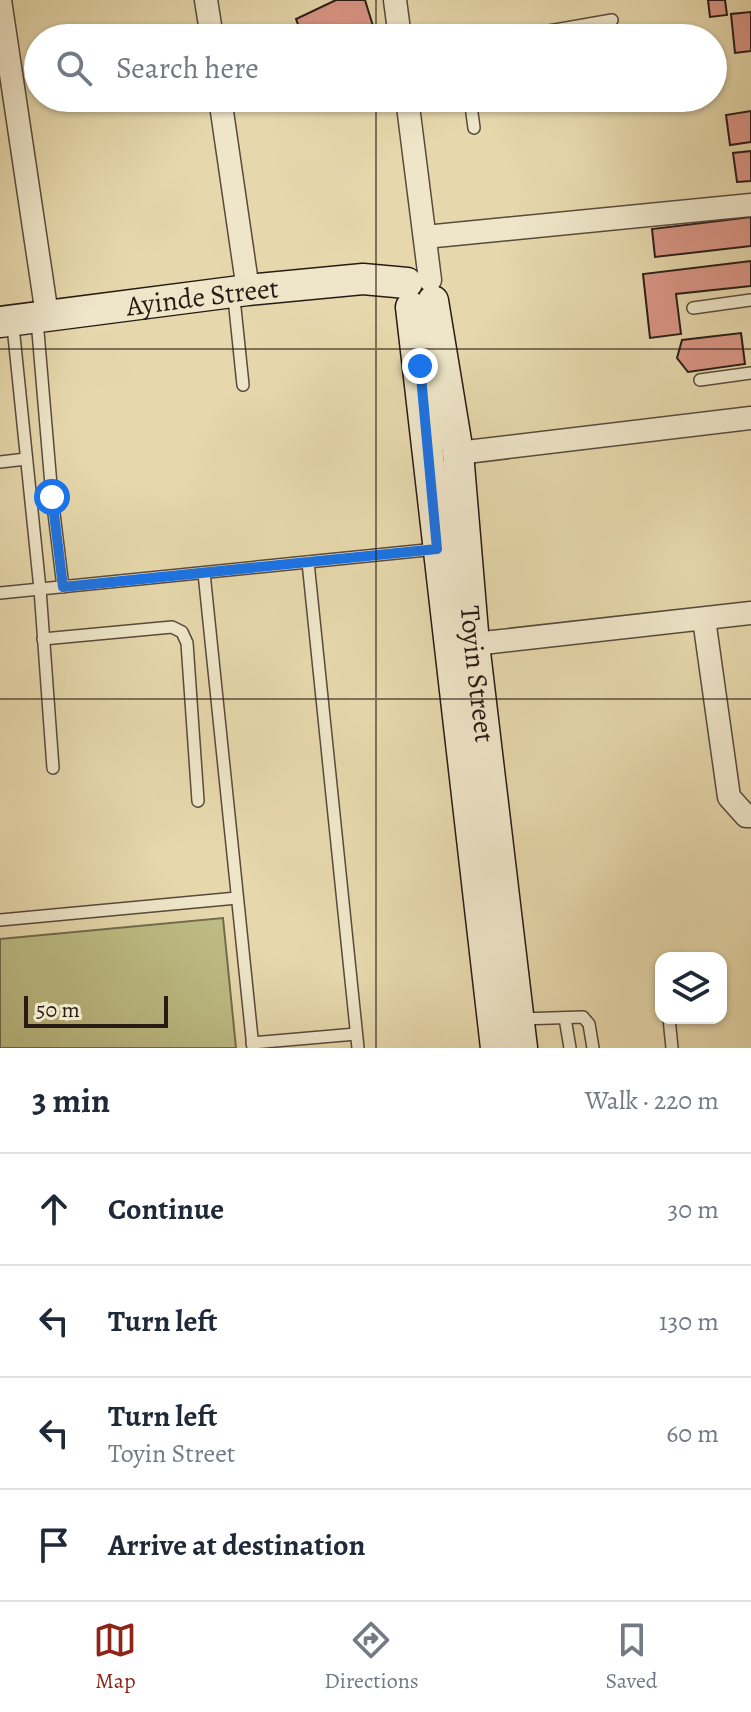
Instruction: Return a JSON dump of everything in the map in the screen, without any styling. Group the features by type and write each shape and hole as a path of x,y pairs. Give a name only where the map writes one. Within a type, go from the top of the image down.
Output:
{"street":[{"path":"0,0 20,329"},
{"path":"206,0 210,24"},
{"path":"395,0 398,24"},
{"path":"222,112 242,299"},
{"name":"Toyin Street","path":"409,112 425,240 417,291 420,366 437,549 496,1048"},
{"path":"425,240 751,205"},
{"name":"Ayinde Street","path":"20,329 363,279 417,291"},
{"name":"Toyin Street","path":"417,291 458,453 474,644 521,1034"},
{"path":"458,453 751,418"},
{"path":"474,644 751,613"},
{"path":"704,619 729,797 746,816 751,816"}],"lane":[{"path":"589,24 612,20"},
{"path":"472,112 474,128"},
{"path":"242,299 243,385"},
{"path":"693,308 751,300"},
{"path":"20,329 26,459 40,589 53,768"},
{"path":"20,329 52,497 63,587"},
{"path":"700,380 751,373"},
{"path":"0,462 26,459"},
{"path":"30,499 52,497"},
{"path":"0,593 437,549"},
{"path":"308,562 358,1048"},
{"path":"204,573 252,1046 356,1034"},
{"path":"43,639 172,627 182,632 187,643 198,801"},
{"path":"0,920 237,898"},
{"path":"521,1034 565,1018 583,1017 587,1020 593,1048"},
{"path":"565,1018 570,1048"},
{"path":"670,1024 672,1048"}],"shaded area":[{"path":"223,918 236,1048 0,1048 0,939"}],"building":[{"path":"336,0 365,0 372,24 298,24 296,19"},
{"path":"708,0 725,0 727,15 710,17"},
{"path":"751,12 751,51 735,53 731,14"},
{"path":"751,111 751,142 730,145 726,115"},
{"path":"751,151 751,181 737,182 733,153"},
{"path":"751,217 751,246 655,257 652,229"},
{"path":"751,261 751,286 676,294 681,334 650,338 643,274"},
{"path":"741,333 745,364 688,372 677,358 682,340"}],"route":[{"path":"52,497 63,587 437,549 420,366"}]}
